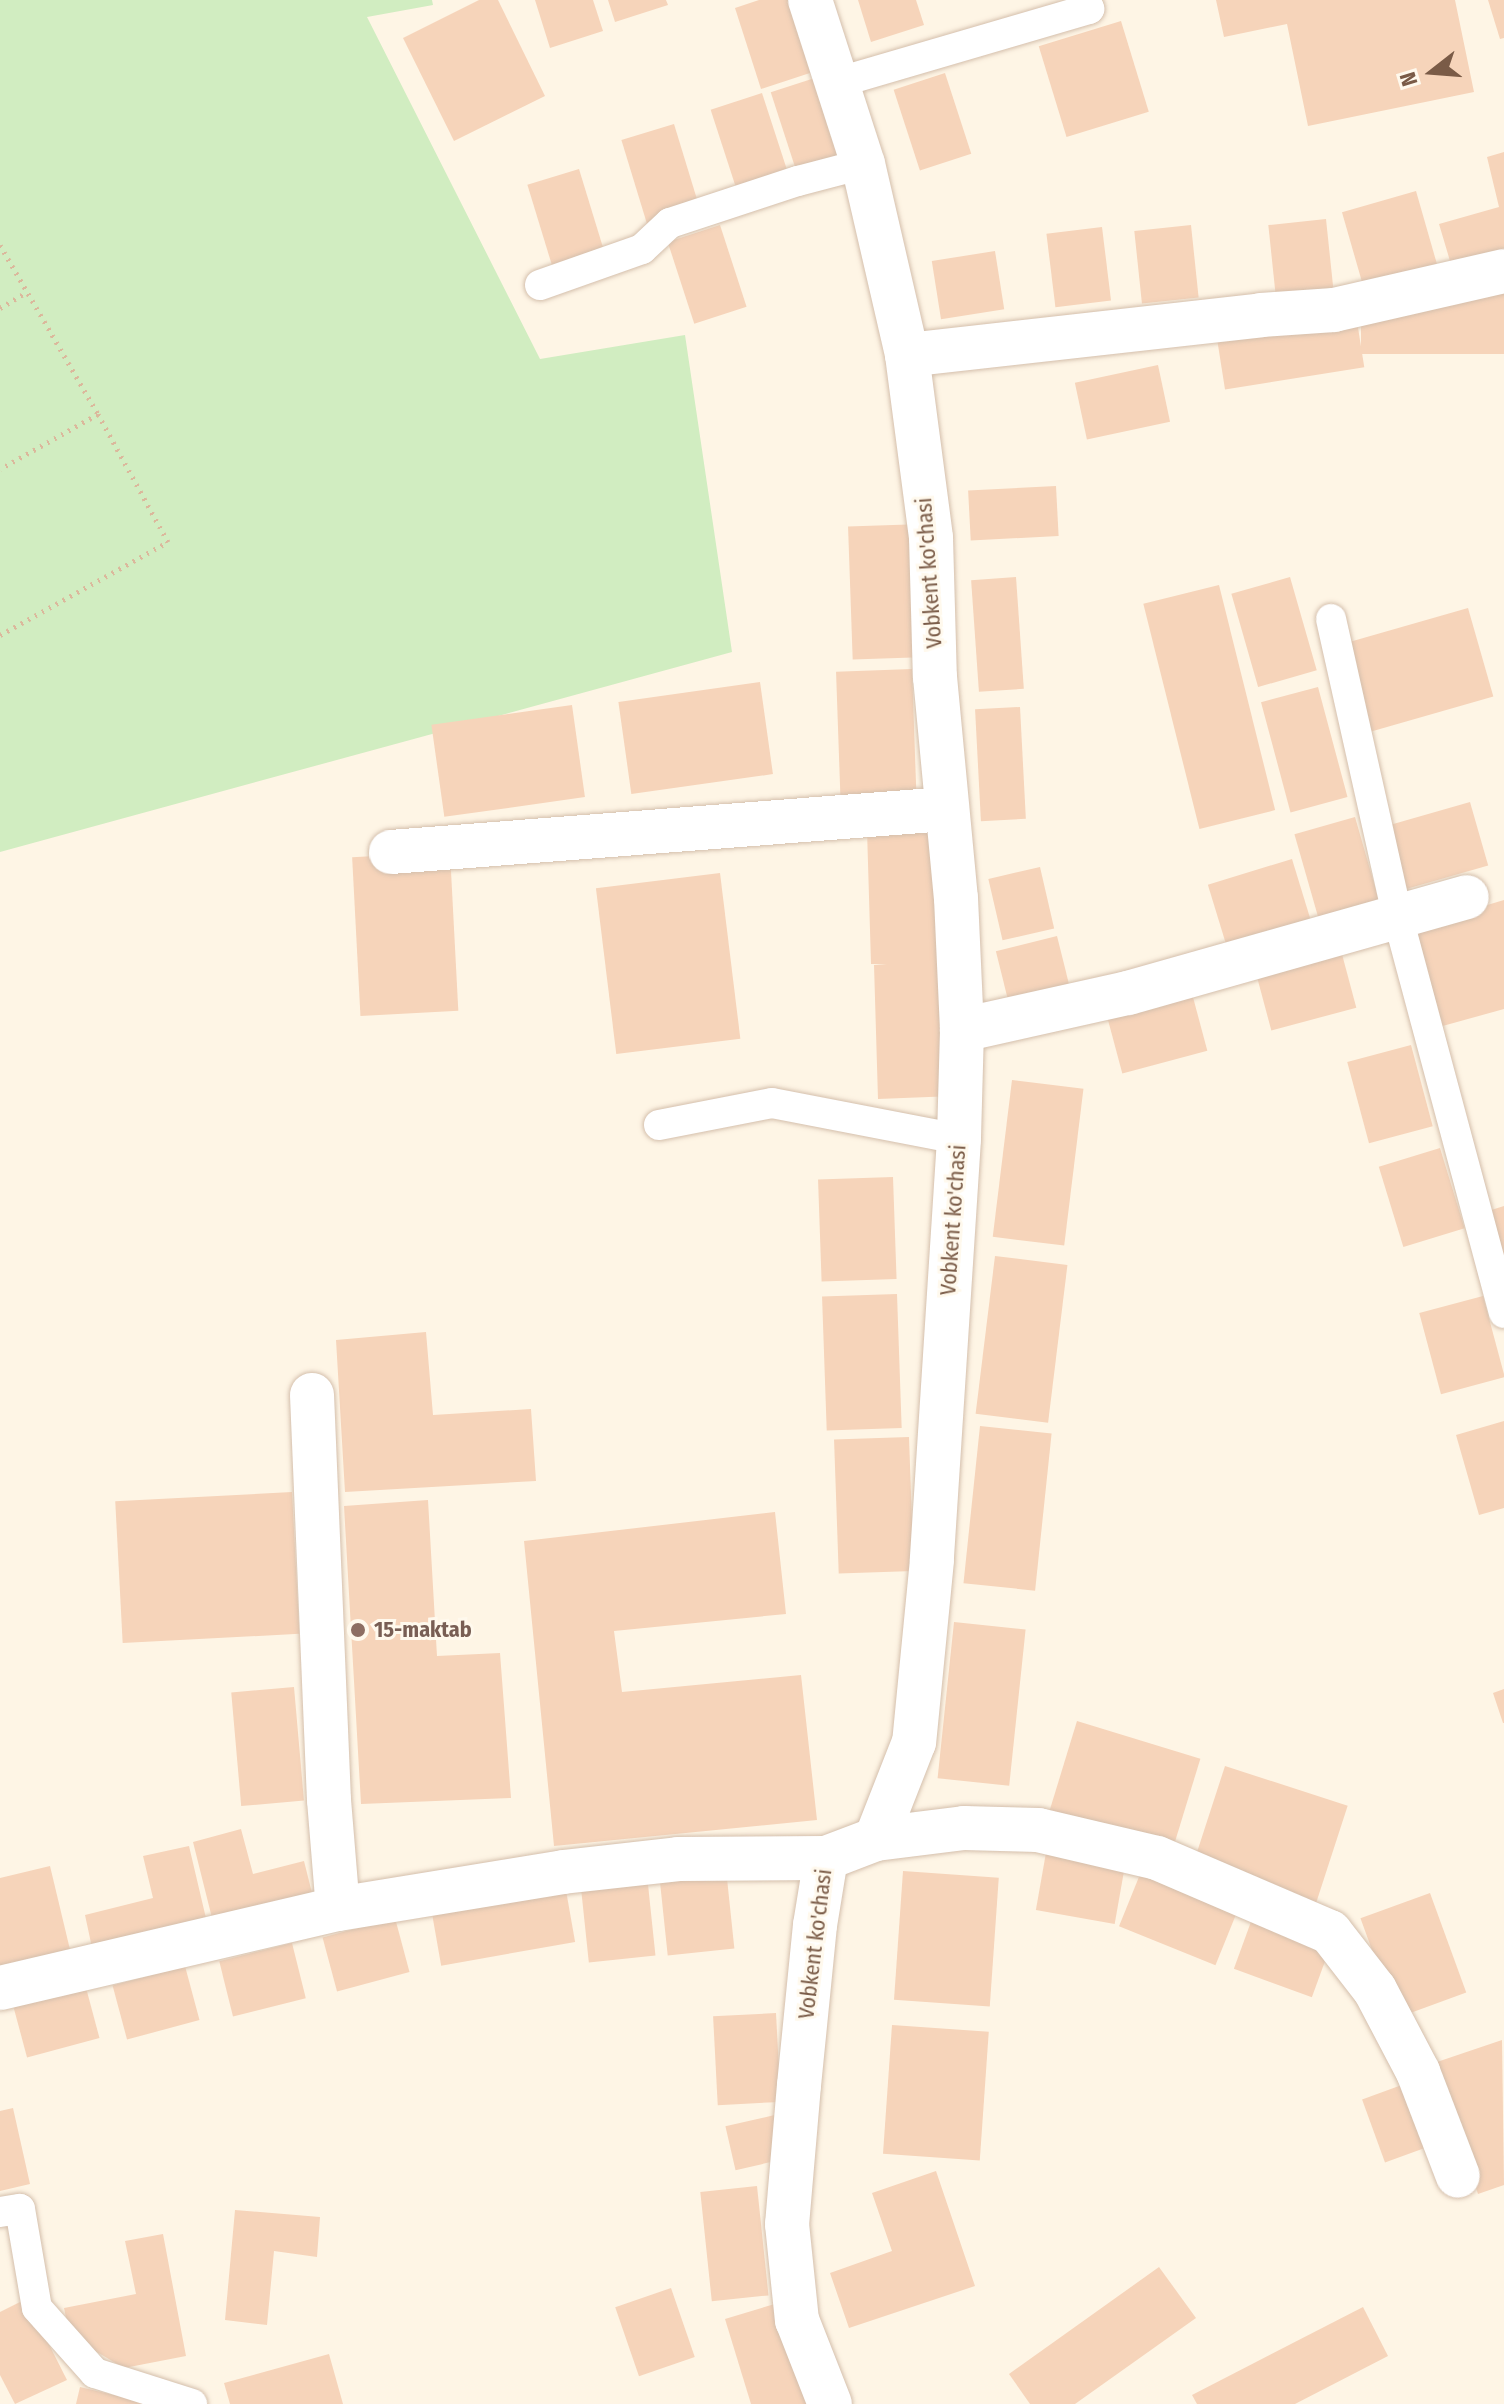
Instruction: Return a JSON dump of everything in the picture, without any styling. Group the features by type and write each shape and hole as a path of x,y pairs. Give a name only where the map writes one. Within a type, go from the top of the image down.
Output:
{"street":[{"name":"Vobkent ko'chasi","path":"810,0 863,164 907,355 931,538 935,677 956,898 962,1030 959,1139 932,1560 914,1742 876,1839 826,1858 813,1940 787,2224 797,2320 830,2404"},
{"path":"907,355 1334,310 1504,271"},
{"path":"391,852 946,809"},
{"path":"962,1030 1128,993 1397,914 1467,897"},
{"path":"312,1395 329,1800 338,1909"},
{"path":"876,1839 964,1828 1038,1830 1157,1858 1330,1932 1375,1990 1418,2072 1458,2176"},
{"path":"0,1988 338,1909 563,1872 678,1859 826,1858"}],"lane":[{"path":"836,83 1089,9 1086,0"},
{"path":"540,285 642,249 670,223 798,181 863,164"},
{"path":"1331,619 1397,914 1504,1313"},
{"path":"659,1125 772,1103 959,1139"},
{"path":"0,2212 20,2209 37,2308 95,2373 192,2404"}],"path":[{"path":"0,245 168,542 0,635"},
{"path":"0,308 27,292"},
{"path":"0,469 98,414"}],"green space":[{"path":"0,0 432,0 433,5 367,17 540,359 685,335 732,652 0,852"}],"building":[{"path":"479,0 498,0 545,96 454,141 403,38"},
{"path":"535,0 593,0 603,31 550,48"},
{"path":"608,0 666,0 668,5 615,22"},
{"path":"759,0 791,0 813,72 761,89 735,8"},
{"path":"858,0 916,0 924,25 871,42"},
{"path":"1216,0 1455,0 1474,92 1308,126 1287,24 1224,37"},
{"path":"1488,0 1504,0 1504,38 1500,39"},
{"path":"1121,21 1149,112 1067,137 1039,46"},
{"path":"945,73 971,154 920,171 894,90"},
{"path":"824,75 851,157 797,174 771,92"},
{"path":"762,93 788,174 737,191 711,110"},
{"path":"674,124 699,207 647,223 621,140"},
{"path":"1504,152 1504,256 1453,271 1439,224 1499,207 1487,157"},
{"path":"579,169 604,250 552,266 527,185"},
{"path":"1416,191 1438,269 1364,290 1342,212"},
{"path":"1326,219 1334,292 1276,298 1268,225"},
{"path":"720,225 747,307 694,324 668,242"},
{"path":"1191,225 1199,298 1142,304 1134,231"},
{"path":"1102,227 1111,300 1055,307 1046,234"},
{"path":"995,251 1004,309 941,319 932,261"},
{"path":"1361,281 1504,281 1504,354 1361,354"},
{"path":"1356,315 1364,367 1225,389 1217,337"},
{"path":"1158,365 1170,422 1087,439 1075,383"},
{"path":"1056,486 1059,536 971,541 968,491"},
{"path":"923,524 928,657 853,660 848,527"},
{"path":"1016,577 1024,689 979,692 971,580"},
{"path":"1290,577 1317,670 1258,687 1231,594"},
{"path":"1219,585 1275,810 1199,829 1143,604"},
{"path":"1468,608 1493,696 1371,731 1346,643"},
{"path":"912,669 917,802 841,805 836,672"},
{"path":"760,682 773,774 631,794 618,702"},
{"path":"1318,687 1348,797 1291,812 1261,702"},
{"path":"572,705 585,797 444,817 431,725"},
{"path":"1020,707 1026,819 981,821 975,709"},
{"path":"1470,802 1488,865 1404,890 1385,826"},
{"path":"1355,817 1379,902 1319,919 1294,834"},
{"path":"942,828 954,1096 878,1099 874,965 887,964 871,964 867,830"},
{"path":"450,852 458,1011 360,1016 352,857"},
{"path":"1292,859 1312,923 1227,949 1208,885"},
{"path":"1040,867 1054,928 1003,940 988,879"},
{"path":"720,873 740,1039 616,1054 596,888"},
{"path":"1504,900 1504,1009 1439,1027 1410,928"},
{"path":"1057,936 1071,993 1010,1008 996,951"},
{"path":"1339,943 1356,1008 1271,1030 1254,966"},
{"path":"1190,986 1207,1051 1122,1073 1105,1009"},
{"path":"1411,1045 1433,1126 1369,1143 1347,1062"},
{"path":"1012,1080 1083,1089 1064,1246 993,1237"},
{"path":"1440,1148 1465,1228 1403,1247 1379,1167"},
{"path":"893,1177 897,1279 822,1282 818,1180"},
{"path":"1504,1206 1504,1275 1485,1212"},
{"path":"995,1256 1067,1265 1048,1423 976,1414"},
{"path":"897,1294 902,1428 827,1431 822,1297"},
{"path":"1483,1296 1504,1377 1441,1394 1419,1313"},
{"path":"426,1332 433,1415 531,1409 536,1481 345,1492 336,1340"},
{"path":"1504,1421 1504,1508 1479,1515 1456,1435"},
{"path":"980,1426 1052,1434 1035,1591 963,1583"},
{"path":"909,1437 914,1571 839,1574 834,1440"},
{"path":"292,1492 299,1634 123,1643 115,1501"},
{"path":"428,1500 437,1656 500,1653 511,1798 361,1804 344,1506"},
{"path":"775,1512 786,1614 614,1631 622,1692 801,1675 817,1820 554,1846 524,1541"},
{"path":"954,1622 1026,1630 1009,1786 938,1778"},
{"path":"294,1687 304,1801 241,1806 231,1692"},
{"path":"1504,1689 1504,1723 1503,1723 1493,1693"},
{"path":"1077,1721 1200,1759 1171,1856 1047,1819"},
{"path":"1225,1766 1348,1806 1316,1903 1193,1863"},
{"path":"241,1829 253,1874 304,1861 314,1901 214,1926 193,1842"},
{"path":"189,1846 209,1931 94,1957 85,1915 153,1898 143,1856"},
{"path":"1047,1847 1126,1861 1115,1924 1036,1910"},
{"path":"50,1866 72,1958 0,1975 0,1878"},
{"path":"1143,1867 1239,1906 1215,1965 1119,1926"},
{"path":"726,1869 734,1949 668,1956 659,1876"},
{"path":"903,1871 999,1878 990,2006 894,2000"},
{"path":"647,1875 655,1956 589,1963 580,1882"},
{"path":"564,1879 575,1942 441,1966 430,1903"},
{"path":"1430,1893 1466,1993 1397,2018 1360,1918"},
{"path":"395,1918 409,1972 337,1992 323,1937"},
{"path":"1252,1919 1330,1947 1312,1997 1234,1969"},
{"path":"292,1943 306,1998 233,2016 219,1961"},
{"path":"185,1966 199,2020 127,2040 113,1985"},
{"path":"85,1984 99,2038 27,2058 13,2003"},
{"path":"776,2013 781,2102 718,2105 713,2016"},
{"path":"892,2025 989,2032 980,2160 883,2154"},
{"path":"1502,2040 1504,2185 1478,2194 1434,2063"},
{"path":"1410,2082 1433,2145 1385,2162 1362,2099"},
{"path":"13,2108 30,2184 0,2191 0,2111"},
{"path":"779,2114 789,2158 736,2170 725,2126"},
{"path":"936,2171 975,2286 849,2328 830,2273 892,2251 872,2193"},
{"path":"757,2186 768,2295 712,2301 700,2192"},
{"path":"235,2210 320,2217 317,2257 274,2251 267,2325 225,2320"},
{"path":"163,2234 186,2356 124,2368 70,2336 64,2308 136,2294 125,2241"},
{"path":"1159,2267 1196,2318 1075,2404 1030,2404 1009,2374"},
{"path":"671,2288 695,2357 639,2376 615,2307"},
{"path":"26,2299 67,2380 15,2404 0,2375 0,2312"},
{"path":"778,2303 809,2404 751,2404 725,2319"},
{"path":"1363,2307 1388,2356 1295,2404 1197,2404 1192,2395"},
{"path":"329,2354 343,2404 230,2404 224,2383"},
{"path":"80,2387 147,2403 147,2404 76,2404"}],"place":[{"name":"15-maktab","path":"358,1630"}]}
